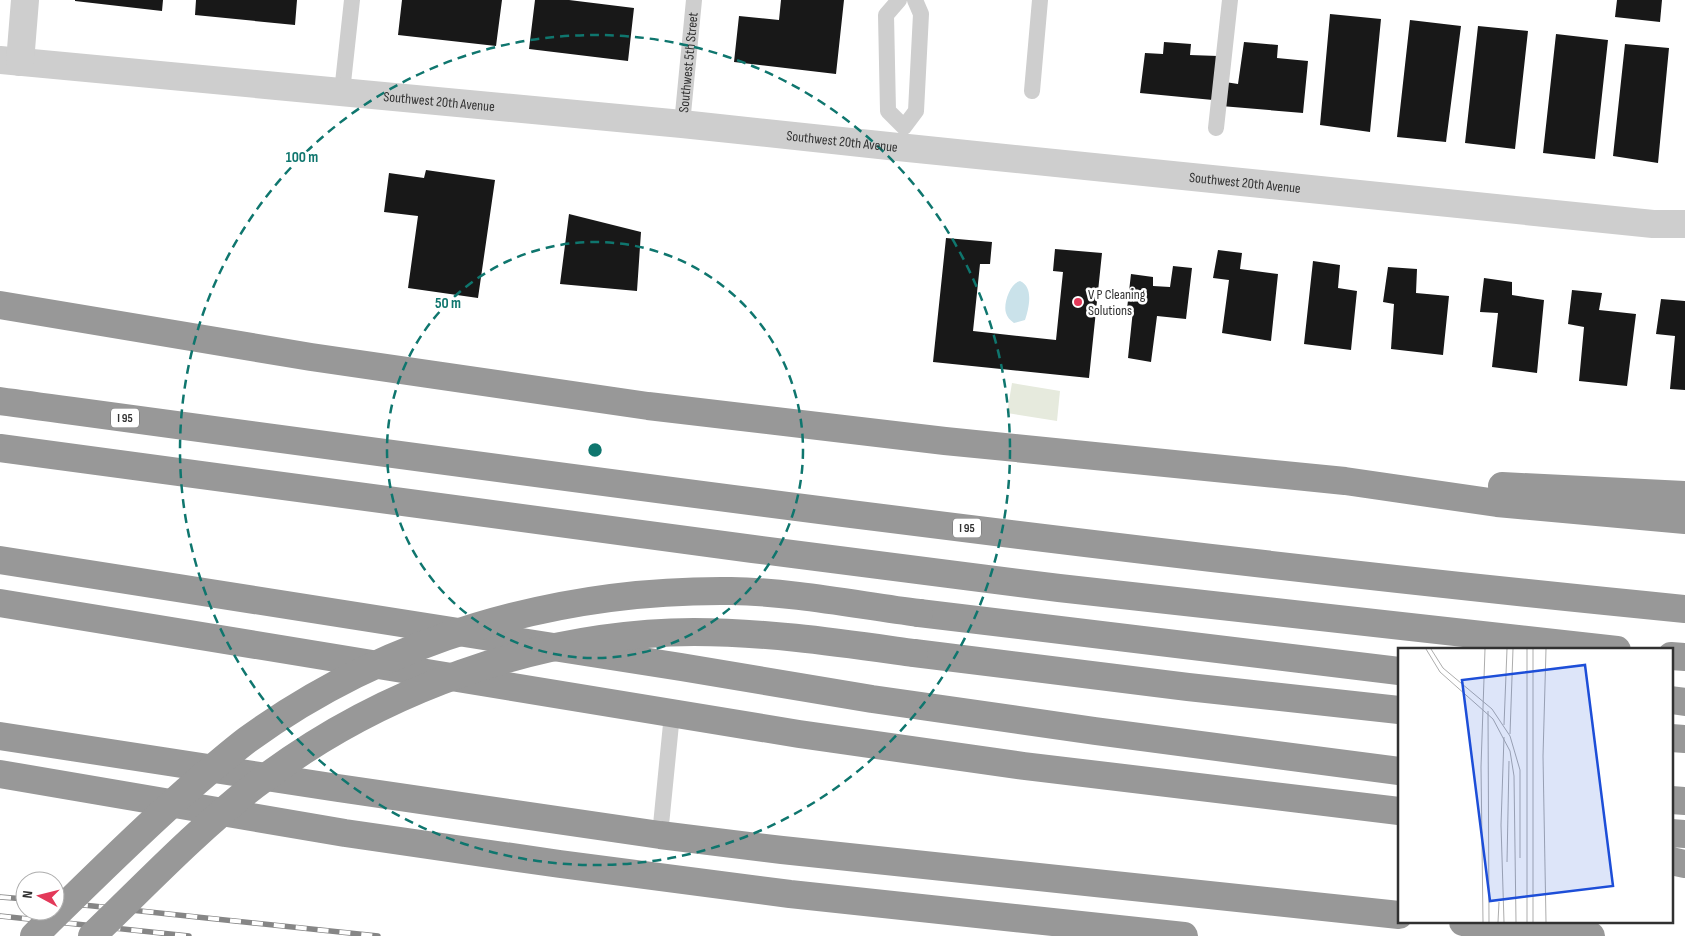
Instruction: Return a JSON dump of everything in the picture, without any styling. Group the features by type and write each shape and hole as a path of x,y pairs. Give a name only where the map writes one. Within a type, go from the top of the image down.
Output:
{"highway":[{"path":"0,305 311,357 648,406 927,439 1345,481 1497,503 1685,520"},
{"name":"I 95","path":"0,401 858,515 1374,576 1685,609"},
{"path":"0,448 772,552 1040,586 1599,648"},
{"path":"1345,481 1498,485 1685,495"},
{"path":"0,560 681,667 872,699 1095,731 1398,771"},
{"path":"34,936 135,837 218,763 281,717 345,680 423,644 467,629 542,609 584,601 659,594 723,591 766,593 1398,671"},
{"path":"0,603 818,737 1024,766 1398,811"},
{"path":"92,936 204,826 256,784 322,740 360,718 426,687 530,653 574,644 673,633 717,632 771,635 1188,687 1398,710"},
{"path":"1672,656 1685,657"},
{"path":"1672,700 1685,702"},
{"path":"0,736 660,835 782,850 1398,915"},
{"path":"1672,738 1685,739"},
{"path":"0,774 336,831 551,863 790,894 1184,936"},
{"path":"1672,800 1685,801"},
{"path":"1672,833 1685,834"},
{"path":"1672,861 1685,864"},
{"path":"1481,924 1591,936"}],"street":[{"path":"10,61 25,0"},
{"name":"Southwest 20th Avenue","path":"10,61 682,124 901,137 1653,224 1685,224"}],"lane":[{"path":"342,92 352,0"},
{"name":"Southwest 5th Street","path":"682,124 694,0"},
{"path":"899,0 886,15 888,111 901,137"},
{"path":"901,137 916,110 921,14 915,0"},
{"path":"1032,91 1040,0"},
{"path":"1216,128 1230,0"},
{"path":"660,835 672,714"}],"shaded area":[{"path":"1012,383 1060,391 1057,421 1007,413"}],"water":[{"path":"1020,281 1029,293 1029,304 1025,320 1014,323 1006,314 1005,309 1010,290"}],"building":[{"path":"75,0 163,0 162,11"},
{"path":"196,0 297,0 295,25 195,15"},
{"path":"402,0 502,0 496,46 398,35"},
{"path":"535,0 569,0 634,8 628,61 529,49"},
{"path":"781,0 844,0 836,74 734,62 739,16 779,20"},
{"path":"1617,0 1662,0 1660,22 1615,17"},
{"path":"1330,14 1381,19 1370,132 1320,125"},
{"path":"1410,20 1461,26 1446,142 1397,137"},
{"path":"1478,26 1528,31 1515,149 1465,143"},
{"path":"1556,34 1608,40 1595,159 1543,153"},
{"path":"1164,42 1191,44 1190,55 1218,56 1213,100 1140,93 1145,53 1163,54"},
{"path":"1244,42 1278,45 1277,58 1308,61 1303,113 1221,106 1225,82 1238,84"},
{"path":"1625,44 1669,48 1658,163 1613,156"},
{"path":"426,170 495,180 478,298 408,288 418,216 384,212 389,173 424,178"},
{"path":"569,214 641,232 637,291 560,284"},
{"name":"V P Cleaning Solutions","path":"946,238 992,242 990,264 980,264 973,331 1056,340 1063,272 1053,271 1055,249 1102,253 1089,378 933,362"},
{"path":"1218,250 1242,253 1240,269 1278,274 1271,341 1222,333 1229,280 1213,278"},
{"path":"1313,261 1340,265 1338,288 1357,291 1351,350 1304,344"},
{"path":"1173,266 1192,268 1186,319 1157,316 1151,362 1128,358 1133,310 1127,309 1131,274 1153,277 1153,286 1170,287"},
{"path":"1388,267 1417,269 1416,293 1449,296 1443,355 1391,349 1394,304 1383,302"},
{"path":"1484,278 1512,282 1512,295 1544,300 1537,373 1492,367 1498,313 1480,312"},
{"path":"1572,290 1602,293 1599,310 1636,314 1627,386 1579,381 1584,327 1568,324"},
{"path":"1661,299 1685,301 1685,390 1670,389 1675,336 1656,334"}],"railway":[{"path":"0,897 15,898"},
{"path":"65,903 378,936"},
{"path":"0,916 189,936"}],"place":[{"name":"V P Cleaning Solutions","path":"1078,302"}]}
